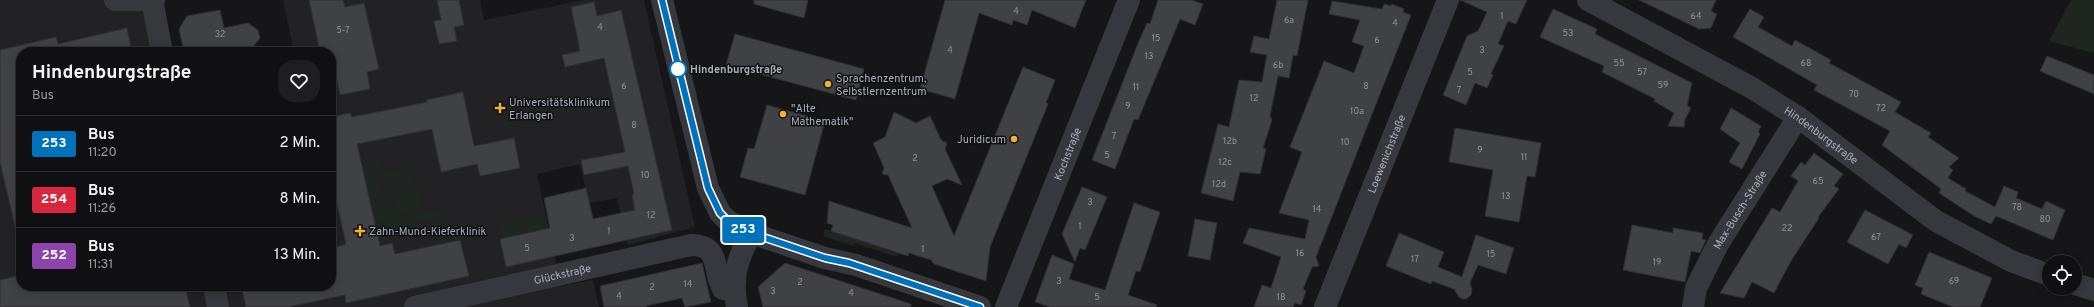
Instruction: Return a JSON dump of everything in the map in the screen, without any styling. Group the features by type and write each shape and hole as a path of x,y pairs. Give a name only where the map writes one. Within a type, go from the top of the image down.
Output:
{"street":[{"path":"115,0 153,0 161,47"},
{"path":"662,0 708,188 713,202 727,220 738,228 752,234 825,258 849,263 980,307"},
{"name":"Kochstraße","path":"1006,307 1129,0"},
{"name":"Loewenichstraße","path":"1325,307 1448,0"},
{"name":"Hindenburgstraße","path":"1588,0 1752,88 1798,117 1936,221 2011,261 2042,272"},
{"name":"Max-Busch-Straße","path":"1693,307 1696,288 1718,244 1798,117"},
{"path":"736,299 735,272 739,257 752,234"},
{"name":"Glückstraße","path":"415,307 682,247 698,246 709,251 714,259 720,286 736,299"},
{"path":"2082,286 2094,290"},
{"path":"215,291 218,307"}],"shaded area":[{"name":"Universitätsklinikum Erlangen","path":"0,0 160,0 168,47 16,47 16,291 336,291 336,47 293,47 283,0 480,0 484,20 584,0 644,0 695,227 628,245 617,198 589,203 580,164 537,174 561,286 593,280 599,307 0,307"},
{"path":"2071,0 2094,0 2094,53 2049,41"},
{"path":"376,158 381,158 379,169 400,173 401,168 406,163 416,164 411,165 395,185 390,182 382,182 374,161"},
{"path":"419,168 420,171 410,175 426,212 440,208 446,216 447,221 443,219 422,221 415,219 394,204 391,196 412,171"},
{"path":"374,172 382,193 387,196 395,210 413,222 422,224 441,223 444,226 415,237 408,238 398,235 397,231 390,232 386,221 375,223 364,174"},
{"path":"544,214 547,229 527,233 524,218"},
{"path":"518,219 521,235 503,239 500,223"},
{"path":"825,229 899,253 897,257 854,243 853,246 823,236"}],"building":[{"path":"309,0 343,0 345,7 364,3 379,69 367,72 370,89 340,95 336,77 336,47 319,47"},
{"path":"437,0 459,0 464,25 454,27 457,41 439,44 434,21 441,20"},
{"path":"754,0 808,0 804,18 754,4"},
{"path":"945,0 1086,0 1075,28 1032,10 1027,25 1013,20 1012,25 979,13 955,99 920,89"},
{"path":"1158,0 1192,0 1203,4 1195,25 1180,19 1138,120 1134,119 1115,169 1092,160 1139,41 1147,23 1150,24"},
{"path":"1277,0 1308,0 1297,56 1293,55 1289,78 1278,76 1270,116 1272,120 1263,148 1266,149 1260,174 1240,172 1233,201 1201,193 1218,124 1229,127 1239,80 1262,82 1267,55 1250,52 1254,36 1269,39"},
{"path":"1460,0 1527,0 1516,24 1508,21 1498,44 1504,46 1491,74 1493,75 1487,88 1475,83 1466,105 1443,95 1467,36 1478,31 1487,12"},
{"path":"1639,0 1716,0 1711,11 1717,14 1711,28 1699,29"},
{"path":"1332,1 1382,9 1384,4 1391,6 1392,4 1404,9 1403,12 1411,15 1316,257 1319,266 1312,267 1303,289 1306,291 1301,305 1295,303 1293,307 1254,307 1262,285 1271,288 1281,257 1243,243 1249,228 1305,239 1309,220 1279,213 1302,152 1290,147 1324,61 1354,73 1364,46 1352,42 1360,20 1329,14"},
{"path":"594,2 597,16 621,10 672,230 506,267 500,239 550,228 544,198 586,188 593,219 635,210 632,195 634,194 628,166 584,175 581,160 625,152 604,58 565,67 562,55 580,51 571,7"},
{"path":"1553,9 1597,29 1595,34 1692,83 1687,106 1691,108 1685,119 1684,127 1668,126 1674,113 1654,101 1655,99 1602,72 1604,66 1540,37"},
{"path":"1750,9 1764,17 1758,27 1792,46 1795,40 1831,60 1829,63 1901,102 1895,112 1931,133 1928,137 1959,158 1949,167 1953,170 1948,178 1966,189 1965,191 1995,207 2004,186 2018,192 2016,198 2042,209 2046,201 2065,210 2053,240 1996,216 1991,224 1974,216 1939,193 1941,189 1882,145 1890,131 1814,90 1817,85 1733,37"},
{"path":"220,10 224,28 248,23 258,30 260,38 253,47 183,47 179,29 187,16"},
{"path":"127,28 131,47 16,47 16,231 0,162 0,50 56,37 58,44"},
{"path":"735,34 864,69 856,100 726,65"},
{"path":"2047,56 2094,75 2094,94 2040,71"},
{"path":"1023,67 1055,80 1046,103 1048,104 990,247 986,281 934,264 931,260 909,253 908,256 831,231 833,225 827,223 829,201 912,228 888,175 882,174 884,168 873,143 885,137 894,112 916,123 930,116 941,140 947,143 945,149 962,185 947,179 932,186 954,236"},
{"path":"463,92 474,146 514,138 520,168 480,176 477,164 441,172 432,129 357,144 380,246 392,243 395,254 460,240 469,276 346,303 345,295 288,307 246,307 242,291 336,291 336,247 346,244 336,200 336,116 350,113 352,117 427,102 426,100"},
{"path":"767,105 825,121 805,195 740,177 748,148 754,149"},
{"path":"1731,108 1761,126 1758,132 1760,134 1742,169 1729,162 1740,143 1720,129"},
{"path":"1455,128 1541,143 1535,177 1527,176 1519,222 1485,216 1493,170 1449,162"},
{"path":"1814,153 1843,174 1834,186 1839,189 1818,217 1819,218 1791,261 1774,293 1752,282 1744,298 1720,293 1772,208 1780,212 1798,181 1791,176 1801,162 1805,165"},
{"path":"1082,187 1107,197 1085,250 1080,248 1075,262 1062,234"},
{"path":"1134,203 1160,212 1140,272 1136,271 1128,295 1157,305 1156,307 1050,307 1035,302 1052,255 1074,264 1069,279 1105,290"},
{"path":"1865,210 1913,235 1906,248 1899,244 1888,264 1847,242"},
{"path":"1195,219 1217,223 1210,260 1188,256"},
{"path":"1632,225 1673,233 1673,228 1703,233 1702,239 1706,240 1700,253 1691,251 1685,282 1623,270"},
{"path":"1399,233 1444,252 1438,267 1462,277 1476,235 1514,248 1506,274 1478,265 1470,283 1472,290 1471,295 1466,299 1463,299 1459,297 1454,289 1432,281 1431,284 1386,266"},
{"path":"1929,252 1992,278 1980,307 1953,307 1921,294 1923,288 1915,285"},
{"path":"702,263 711,302 685,307 682,298 646,307 604,307 600,286"},
{"path":"785,263 911,304 911,307 763,307 758,287"},
{"path":"16,276 16,291 186,291 190,307 0,307 0,280"}],"bus line":[{"name":"253","path":"662,0 691,125 708,188 713,202 720,213 727,220 738,228 773,241 825,258 849,263 980,307"}],"place":[{"name":"Hindenburgstraße","path":"678,69"},
{"name":"Sprachenzentrum, Selbstlernzentrum","path":"828,84"},
{"name":"Universitätsklinikum Erlangen","path":"500,108"},
{"name":"\"Alte Mathematik\"","path":"783,114"},
{"name":"Juridicum","path":"1014,139"},
{"name":"Zahn-Mund-Kieferklinik","path":"360,231"}]}
